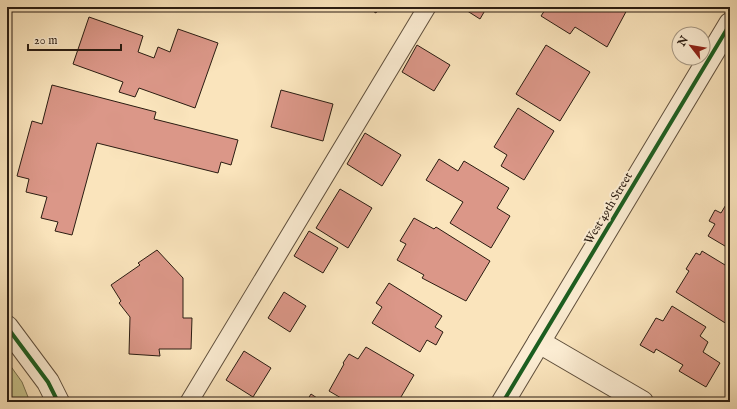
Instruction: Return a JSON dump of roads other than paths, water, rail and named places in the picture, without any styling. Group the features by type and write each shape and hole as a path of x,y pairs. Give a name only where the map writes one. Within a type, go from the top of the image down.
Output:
{"street":[{"name":"West 49th Street","path":"502,402 730,24"},
{"path":"7,327 48,382 58,402"},
{"path":"539,342 642,402"}],"lane":[{"path":"189,402 427,7"}]}
